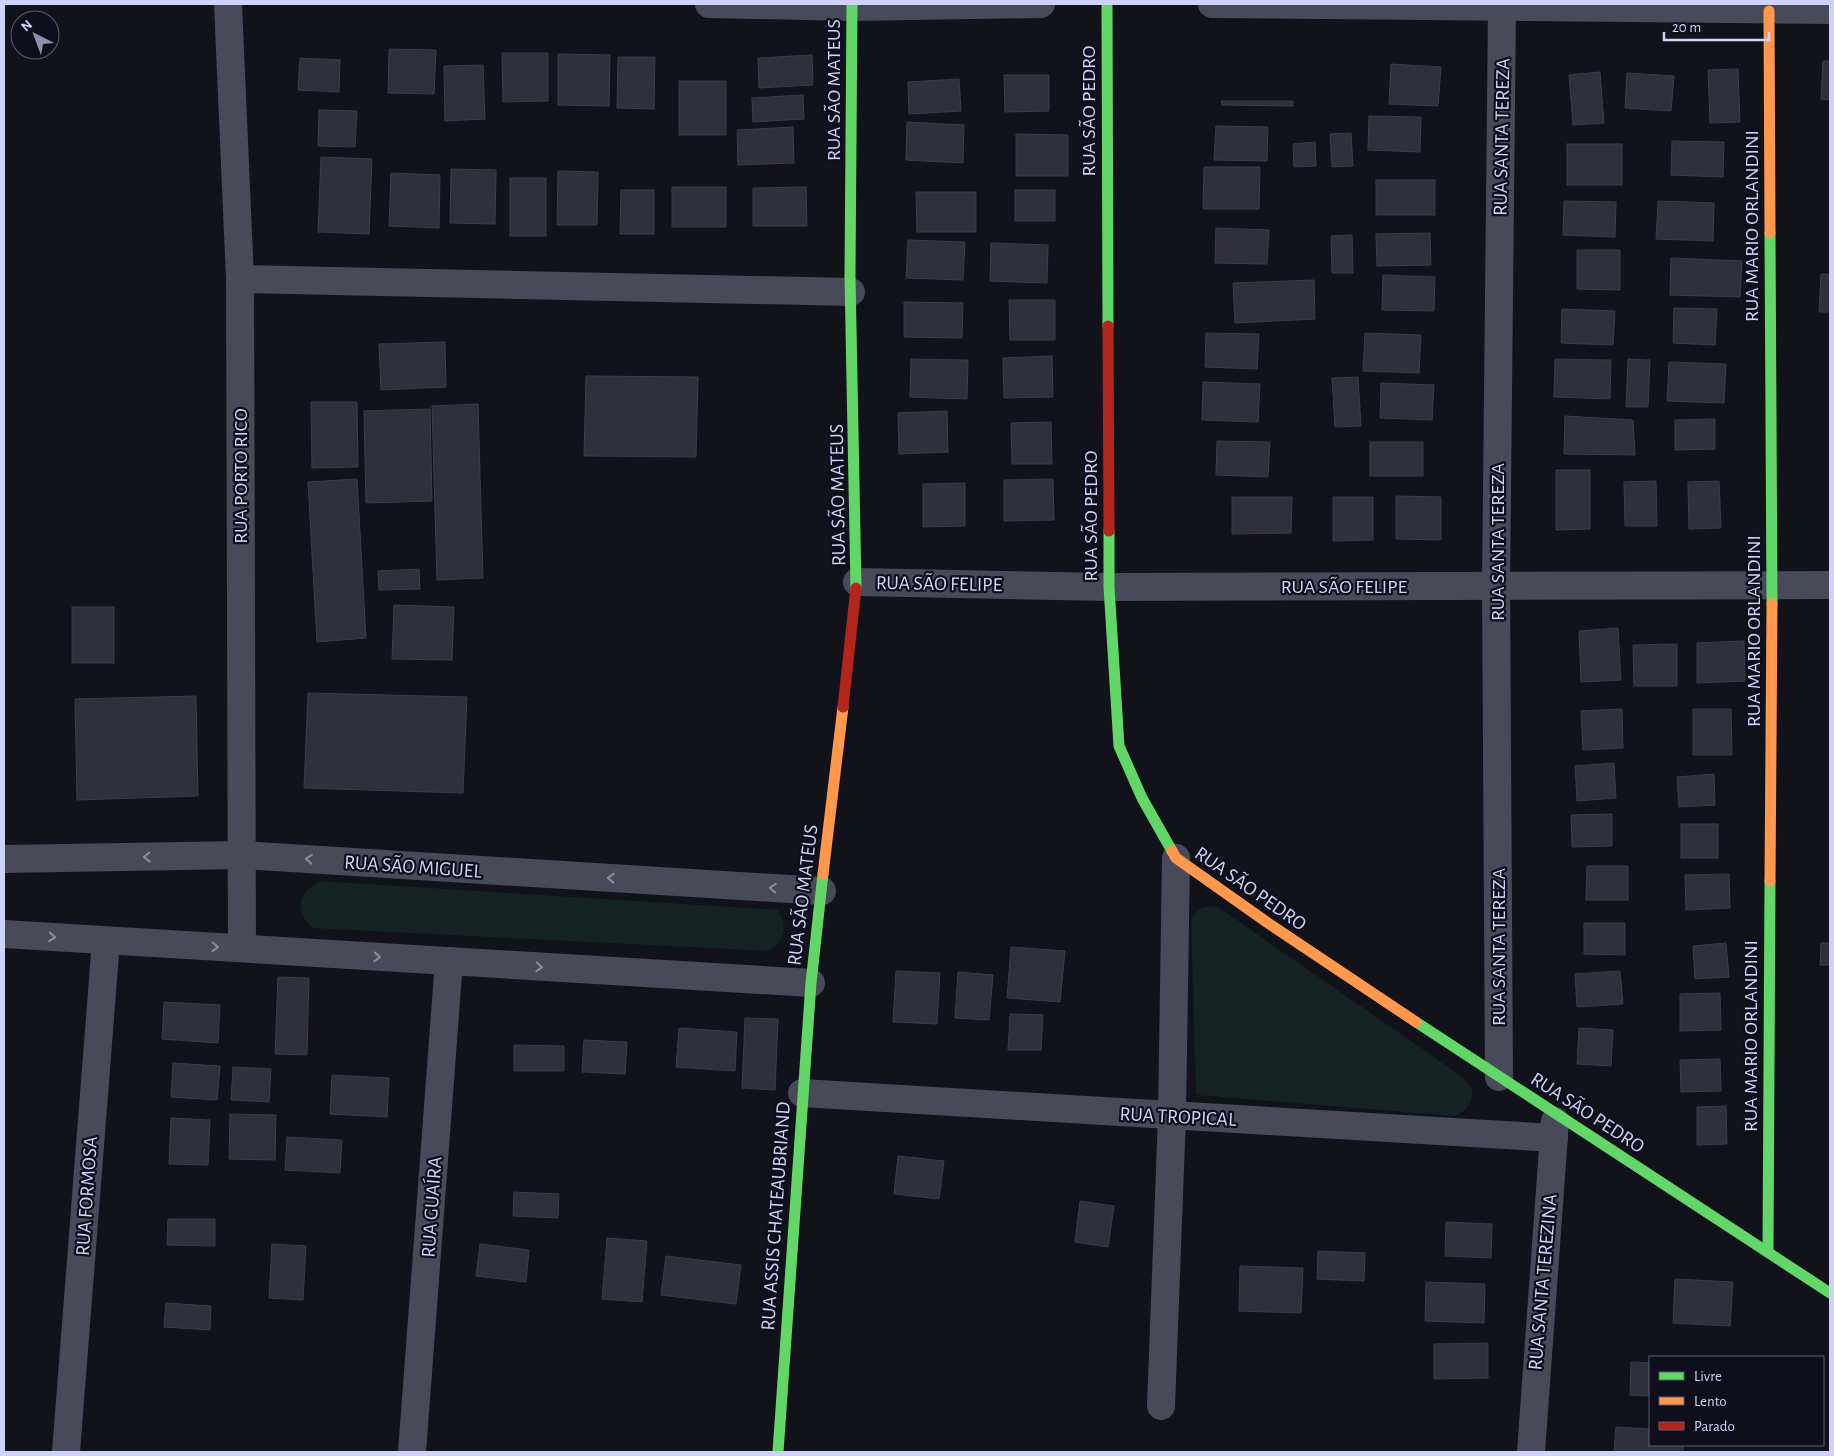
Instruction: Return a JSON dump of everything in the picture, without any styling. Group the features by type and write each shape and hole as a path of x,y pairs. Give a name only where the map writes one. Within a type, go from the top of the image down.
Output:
{"street":[{"name":"RUA PORTO RICO","path":"228,4 240,279 242,948"},
{"path":"709,4 852,6 1041,4"},
{"name":"RUA SÃO PEDRO","path":"1106,4 1109,587 1119,746 1142,798 1176,858 1268,923 1499,1077 1554,1125 1768,1252 1830,1293"},
{"path":"1212,4 1769,11 1830,10"},
{"name":"RUA SÃO MATEUS","path":"811,983 857,582 851,292 852,6"},
{"name":"RUA SANTA TEREZA","path":"1499,1077 1496,586 1502,7"},
{"name":"RUA MARIO ORLANDINI","path":"1768,1252 1772,585 1769,11"},
{"path":"240,279 851,292"},
{"name":"RUA SÃO FELIPE","path":"857,582 1109,587 1830,585"},
{"name":"RUA SÃO MIGUEL","path":"4,859 241,855 822,891"},
{"path":"1161,1406 1172,1116 1176,858"},
{"path":"4,934 811,983"},
{"name":"RUA FORMOSA","path":"66,1452 106,941"},
{"name":"RUA GUAÍRA","path":"412,1452 449,961"},
{"name":"RUA ASSIS CHATEAUBRIAND","path":"778,1452 811,983"},
{"name":"RUA TROPICAL","path":"802,1093 1172,1116 1554,1125"},
{"name":"RUA SANTA TEREZINA","path":"1531,1452 1534,1379 1554,1125"}],"shaded area":[{"path":"320,881 778,910 784,928 781,939 767,951 313,928 303,915 301,903 307,891"},
{"path":"1218,907 1464,1078 1472,1089 1468,1106 1463,1112 1455,1116 1196,1095 1191,918 1201,908"}],"building":[{"path":"389,49 436,50 434,94 388,93"},
{"path":"502,53 548,53 548,101 503,102"},
{"path":"558,54 610,55 609,106 558,105"},
{"path":"812,55 813,85 759,88 758,58"},
{"path":"618,57 655,57 654,109 617,108"},
{"path":"300,58 340,60 339,92 298,90"},
{"path":"1823,61 1830,61 1830,100 1821,99"},
{"path":"1391,64 1441,67 1438,106 1389,104"},
{"path":"483,65 485,119 445,121 444,66"},
{"path":"1738,69 1740,122 1710,123 1708,70"},
{"path":"1600,72 1604,123 1573,125 1569,75"},
{"path":"1627,73 1674,76 1671,111 1625,108"},
{"path":"1004,75 1049,75 1049,111 1005,112"},
{"path":"959,79 961,111 909,114 908,82"},
{"path":"679,81 726,81 726,135 679,135"},
{"path":"803,95 804,119 753,122 752,98"},
{"path":"1221,101 1293,101 1293,106 1222,105"},
{"path":"319,110 357,111 355,147 318,146"},
{"path":"1369,116 1421,117 1420,152 1368,150"},
{"path":"907,122 964,125 963,163 906,160"},
{"path":"1216,126 1268,127 1267,161 1214,160"},
{"path":"793,127 794,163 738,165 737,130"},
{"path":"1351,133 1353,166 1332,167 1330,134"},
{"path":"1016,134 1068,135 1068,176 1016,176"},
{"path":"1672,141 1724,142 1723,177 1671,175"},
{"path":"1315,142 1316,166 1294,167 1293,144"},
{"path":"1567,144 1622,144 1622,185 1567,185"},
{"path":"321,157 372,159 369,234 318,232"},
{"path":"1204,167 1260,167 1259,209 1203,209"},
{"path":"451,169 496,170 495,224 450,223"},
{"path":"558,171 598,172 597,225 557,225"},
{"path":"391,173 440,175 439,228 389,226"},
{"path":"510,178 546,178 546,236 510,236"},
{"path":"1376,180 1435,180 1435,215 1376,215"},
{"path":"672,187 726,187 726,227 672,227"},
{"path":"806,187 807,226 753,226 753,188"},
{"path":"621,190 654,190 654,234 620,234"},
{"path":"1015,190 1055,190 1055,221 1015,221"},
{"path":"916,192 976,192 976,232 917,232"},
{"path":"1564,201 1616,202 1615,237 1563,235"},
{"path":"1658,201 1714,203 1713,241 1656,239"},
{"path":"1216,228 1269,230 1267,264 1215,263"},
{"path":"1430,233 1431,265 1377,266 1376,234"},
{"path":"1352,235 1353,273 1332,273 1331,236"},
{"path":"908,240 965,242 963,280 906,278"},
{"path":"991,243 1048,245 1047,283 990,281"},
{"path":"1577,250 1620,250 1620,290 1577,289"},
{"path":"1671,258 1742,261 1740,297 1670,295"},
{"path":"1821,274 1830,274 1830,312 1819,312"},
{"path":"1383,275 1435,277 1434,311 1382,310"},
{"path":"1314,280 1315,319 1235,323 1233,283"},
{"path":"1009,300 1055,300 1055,340 1010,340"},
{"path":"904,302 963,303 962,338 904,337"},
{"path":"1674,308 1717,309 1715,345 1673,343"},
{"path":"1562,309 1615,311 1613,345 1561,343"},
{"path":"1206,333 1259,334 1257,369 1205,367"},
{"path":"1365,333 1421,335 1419,373 1363,371"},
{"path":"445,342 446,387 381,390 379,344"},
{"path":"1052,356 1053,397 1004,398 1003,358"},
{"path":"911,359 968,360 967,399 910,397"},
{"path":"1555,359 1611,360 1610,399 1554,397"},
{"path":"1628,359 1650,360 1648,407 1626,407"},
{"path":"1669,362 1726,364 1724,403 1667,401"},
{"path":"586,376 698,377 696,457 584,456"},
{"path":"1358,377 1361,426 1335,427 1332,378"},
{"path":"1203,382 1260,384 1258,422 1202,420"},
{"path":"1381,383 1434,385 1432,420 1380,418"},
{"path":"311,402 357,402 358,467 312,468"},
{"path":"478,404 483,578 437,580 432,406"},
{"path":"430,409 432,501 366,503 364,411"},
{"path":"947,411 948,452 899,454 898,413"},
{"path":"1565,416 1633,420 1635,455 1564,454"},
{"path":"1715,419 1715,449 1675,450 1675,420"},
{"path":"1051,422 1052,464 1012,464 1011,423"},
{"path":"1217,441 1270,442 1268,477 1216,475"},
{"path":"1370,442 1423,442 1423,476 1370,476"},
{"path":"1556,470 1590,470 1590,529 1556,530"},
{"path":"357,479 366,638 317,642 308,482"},
{"path":"1053,479 1054,520 1004,521 1004,480"},
{"path":"1656,481 1657,526 1625,526 1624,482"},
{"path":"1719,481 1721,528 1689,529 1688,482"},
{"path":"965,483 965,526 923,527 923,484"},
{"path":"1396,496 1441,497 1441,540 1396,539"},
{"path":"1232,497 1292,497 1291,533 1232,534"},
{"path":"1333,497 1373,497 1373,540 1333,541"},
{"path":"419,569 420,589 379,590 378,571"},
{"path":"394,605 454,607 452,660 392,659"},
{"path":"72,607 114,607 114,663 72,663"},
{"path":"1618,628 1621,680 1581,682 1579,631"},
{"path":"1744,641 1745,681 1697,683 1697,643"},
{"path":"1677,644 1677,686 1634,686 1633,645"},
{"path":"308,693 467,697 463,793 304,788"},
{"path":"196,696 198,796 77,800 75,699"},
{"path":"1622,709 1623,748 1583,750 1581,711"},
{"path":"1693,709 1731,709 1732,755 1693,755"},
{"path":"1614,763 1616,798 1577,801 1575,766"},
{"path":"1714,774 1715,805 1679,807 1677,777"},
{"path":"1612,814 1612,846 1572,847 1571,815"},
{"path":"1681,824 1718,824 1718,858 1681,858"},
{"path":"1587,866 1628,866 1628,900 1586,900"},
{"path":"1729,874 1730,908 1686,910 1685,875"},
{"path":"1584,923 1625,923 1625,955 1584,954"},
{"path":"1726,943 1729,977 1695,979 1693,946"},
{"path":"1821,943 1830,943 1830,965 1820,965"},
{"path":"1011,947 1065,951 1060,1002 1007,998"},
{"path":"896,971 940,973 937,1024 893,1022"},
{"path":"1620,971 1623,1004 1577,1007 1575,974"},
{"path":"958,972 993,975 989,1020 955,1018"},
{"path":"278,977 309,978 307,1055 275,1054"},
{"path":"1720,993 1721,1030 1680,1031 1680,994"},
{"path":"164,1002 220,1005 218,1043 162,1039"},
{"path":"1010,1014 1043,1015 1041,1050 1008,1050"},
{"path":"745,1018 778,1019 775,1090 742,1088"},
{"path":"679,1028 737,1032 735,1071 676,1067"},
{"path":"1579,1028 1613,1030 1611,1066 1577,1064"},
{"path":"584,1040 627,1042 625,1074 582,1072"},
{"path":"514,1045 564,1046 564,1071 514,1071"},
{"path":"1720,1059 1721,1091 1681,1092 1680,1060"},
{"path":"173,1063 220,1066 217,1100 171,1097"},
{"path":"233,1067 271,1069 269,1102 231,1100"},
{"path":"332,1075 389,1078 387,1117 330,1114"},
{"path":"1726,1106 1727,1144 1697,1145 1697,1107"},
{"path":"230,1114 276,1115 275,1160 229,1159"},
{"path":"171,1118 210,1120 208,1165 169,1164"},
{"path":"287,1137 342,1140 340,1173 285,1170"},
{"path":"898,1156 944,1161 939,1199 894,1194"},
{"path":"514,1192 559,1194 558,1218 513,1216"},
{"path":"1080,1201 1114,1206 1108,1247 1075,1242"},
{"path":"168,1219 215,1219 215,1246 167,1245"},
{"path":"1446,1222 1492,1224 1491,1258 1445,1256"},
{"path":"607,1238 647,1241 642,1302 602,1299"},
{"path":"272,1244 306,1246 303,1300 269,1298"},
{"path":"480,1244 529,1250 526,1282 476,1276"},
{"path":"1318,1251 1365,1253 1364,1281 1317,1279"},
{"path":"666,1256 741,1265 736,1304 661,1295"},
{"path":"1240,1266 1303,1268 1301,1313 1239,1311"},
{"path":"1675,1279 1733,1282 1730,1326 1673,1323"},
{"path":"1426,1282 1485,1284 1484,1323 1425,1321"},
{"path":"166,1303 211,1306 210,1330 164,1327"},
{"path":"1488,1343 1488,1378 1434,1379 1434,1344"},
{"path":"1631,1362 1649,1363 1649,1396 1630,1395"},
{"path":"1616,1427 1649,1429 1649,1446 1683,1446 1683,1452 1614,1452"}],"traffic: fast":[{"path":"852,4 850,276 856,588"},
{"path":"1107,4 1108,326"},
{"path":"1770,233 1772,604"},
{"path":"1109,531 1109,587 1119,746 1142,798 1172,851"},
{"path":"778,1452 811,983 823,874"},
{"path":"1768,1252 1770,881"},
{"path":"1416,1022 1830,1293"}],"traffic: slow":[{"path":"1769,11 1770,233"},
{"path":"1770,881 1772,604"},
{"path":"823,874 843,707"},
{"path":"1172,851 1176,858 1268,923 1416,1022"}],"traffic: jam":[{"path":"1108,326 1109,531"},
{"path":"843,707 856,588"}]}
